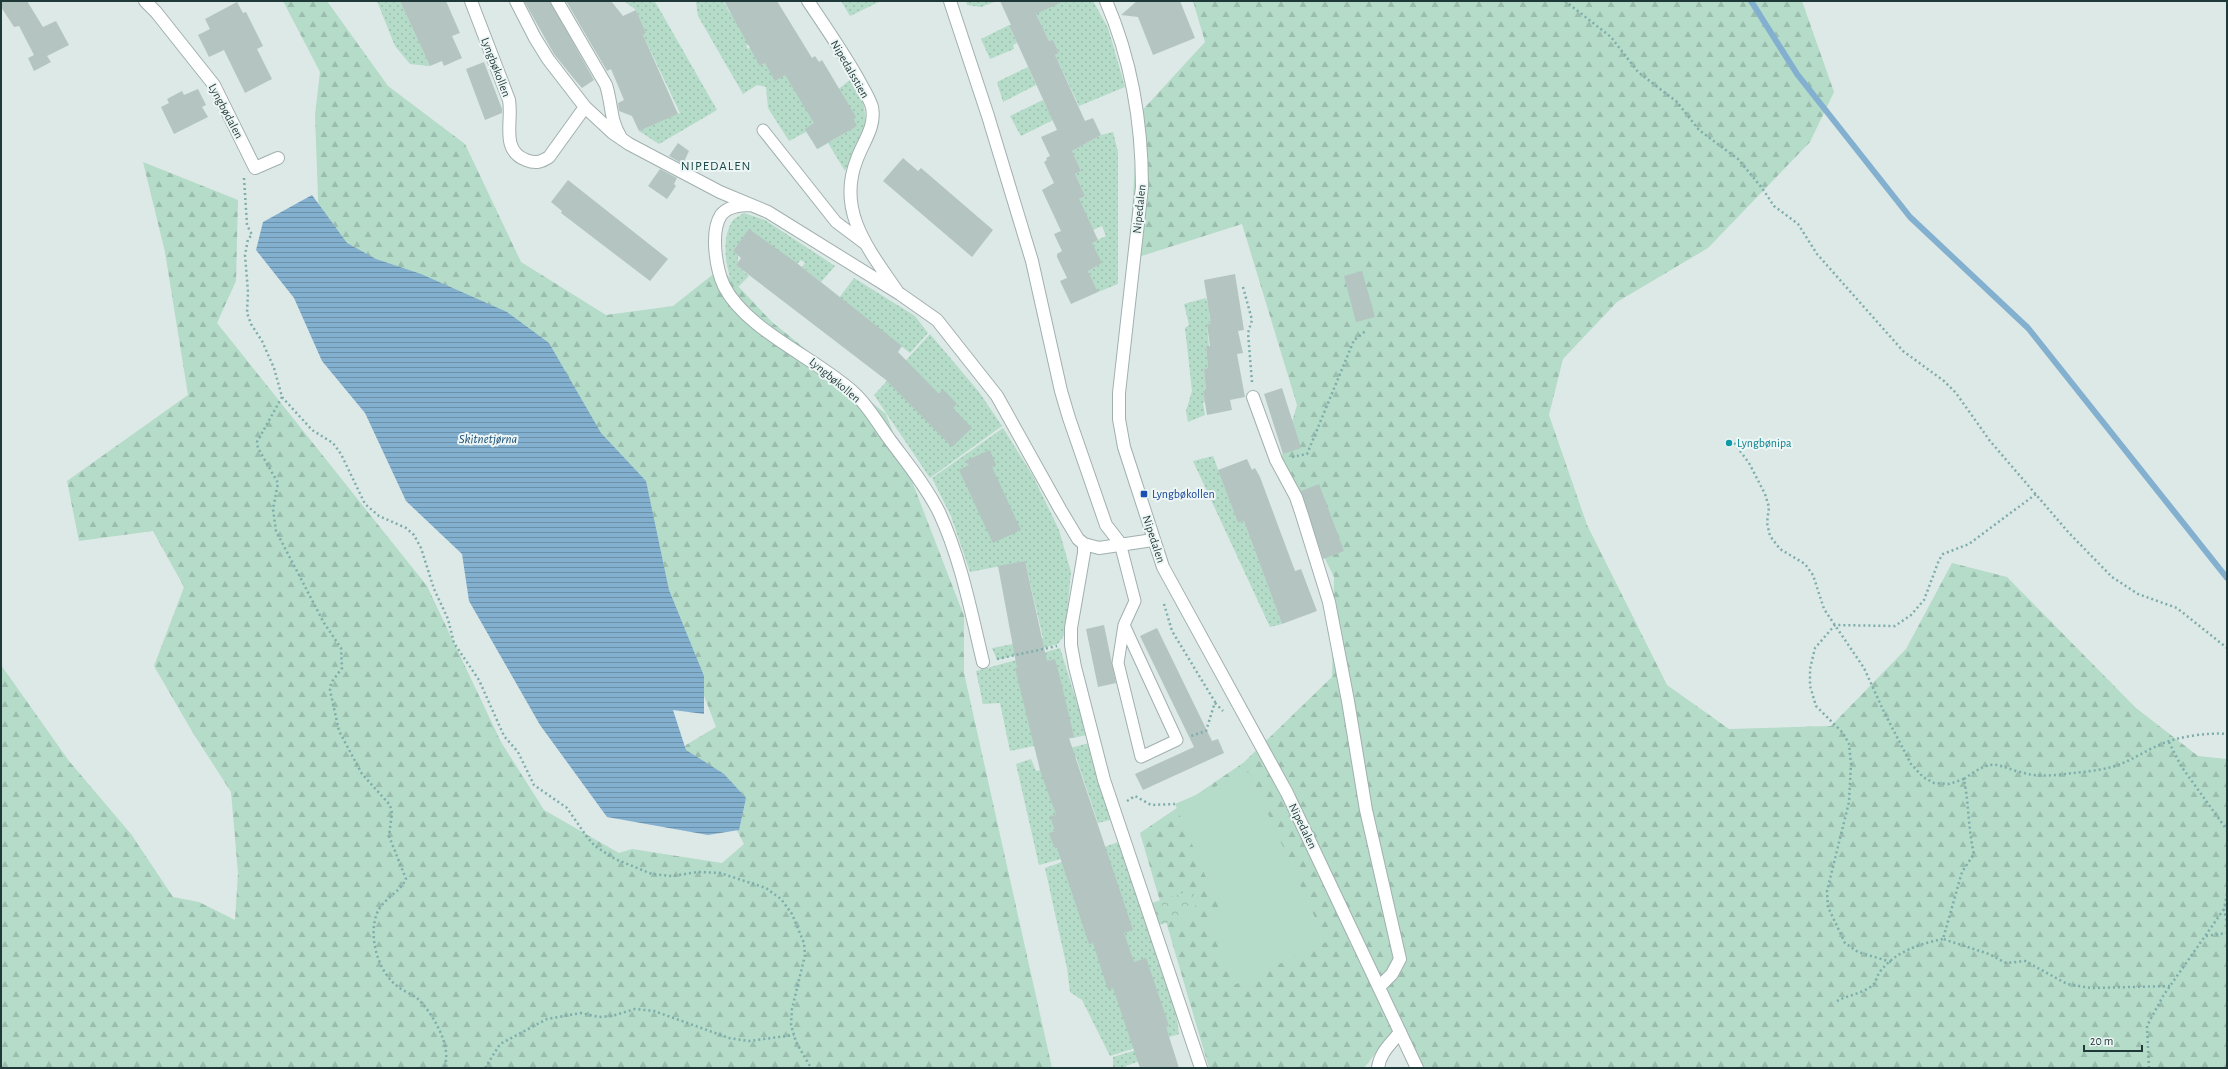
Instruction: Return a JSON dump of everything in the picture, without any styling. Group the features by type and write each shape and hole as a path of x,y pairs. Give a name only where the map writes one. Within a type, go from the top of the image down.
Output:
{"street":[{"name":"Lyngbødalen","path":"146,1 214,85 255,168 278,158"},
{"name":"Lyngbøkollen","path":"471,1 509,100 511,111 508,138 514,151 521,158 532,163 541,162 549,157 585,107"},
{"path":"516,1 535,38 585,107 602,124 622,139 720,192 753,205 791,226 854,268 900,294 937,320 948,331 996,396 1078,539 1084,544 1099,548 1120,543 1153,540"},
{"path":"556,1 606,85 610,97 611,117 614,127 622,139"},
{"name":"Nipedalsstien","path":"808,1 844,54 872,108 873,120 870,131 851,175 852,214 864,243 900,294"},
{"path":"950,1 988,116 1030,254 1069,418 1106,525 1120,543"},
{"name":"Nipedalen","path":"1106,1 1127,57 1134,91 1142,156 1142,187 1119,393 1119,419 1124,447 1162,567 1287,793 1417,1068"},
{"name":"Lyngbøkollen","path":"753,205 740,205 728,209 721,215 718,224 715,253 723,284 732,301 744,313 854,392 924,486 939,512 952,546 967,594 983,662"},
{"path":"1253,397 1276,460 1296,497 1328,602 1348,701 1366,810 1399,951 1400,959 1397,967 1379,987"},
{"path":"1084,544 1084,553 1071,628 1071,642 1087,716 1104,780 1201,1068"},
{"path":"1378,1068 1379,1060 1384,1051 1400,1032"}],"lane":[{"path":"763,130 836,222 864,243"},
{"path":"1120,543 1135,601 1124,626 1118,663 1140,757 1177,740 1124,626"}],"path":[{"path":"1565,1 1611,37 1638,72 1678,102 1699,130 1738,159 1762,188 1774,206 1798,224 1817,254 1903,351 1944,381 1956,393 1990,441 2069,533 2112,577 2138,594 2177,608 2227,648"},
{"path":"248,155 244,169 247,225 252,235 248,239 245,255 248,292 247,313 251,324 262,341 274,368 282,397 312,430 332,443 341,454 365,504 379,516 406,528 414,536 421,548 434,589 448,619 454,643 479,680 504,736 518,752 534,785 567,808 591,842 615,860 652,874 672,876 698,872 720,873 766,888 781,899 792,914 804,949 805,955 792,1009 791,1025 794,1035 811,1068"},
{"path":"1243,287 1252,320 1248,333 1253,397"},
{"path":"1276,460 1308,454 1354,340 1367,330"},
{"path":"282,397 257,442 258,448 278,483 273,509 275,525 324,623 341,648 342,668 331,683 330,690 339,731 362,774 390,805 392,813 389,836 406,879 403,885 384,901 375,918 375,940 377,952 381,965 387,975 397,986 417,998 438,1029 447,1062 444,1068"},
{"path":"1734,443 1749,463 1765,494 1769,507 1767,523 1770,536 1780,549 1805,564 1813,575 1824,609 1864,668 1884,712 1911,764 1923,777 1934,783 1949,784 1964,779 1986,765 1998,764 2028,774 2072,774 2111,767 2131,760 2160,744 2218,733 2227,734"},
{"path":"1834,625 1895,626 1911,615 1924,600 1938,560 1943,554 1969,544 2036,494"},
{"path":"1163,600 1172,631 1215,702 1206,731 1177,740"},
{"path":"1834,625 1815,648 1810,669 1810,686 1816,706 1843,733 1849,744 1851,764 1848,802 1827,891 1828,907 1845,943 1858,952 1891,962"},
{"path":"983,662 1071,642"},
{"path":"2169,742 2181,766 2227,830"},
{"path":"1943,939 1962,872 1974,854 1970,836 1968,797 1964,779"},
{"path":"1122,804 1135,796 1151,805 1175,804"},
{"path":"2227,894 2224,909 2227,923"},
{"path":"2148,1068 2147,1026 2170,986 2224,909"},
{"path":"2205,936 2227,933"},
{"path":"1837,1001 1848,995 1865,990 1874,984 1879,973 1891,962 1914,946 1943,939 1989,954 2006,963 2025,961 2067,984 2091,988 2170,986"},
{"path":"485,1068 500,1044 547,1019 581,1013 599,1017 612,1016 635,1009 654,1011 729,1038 749,1042 794,1035"}],"green space":[{"path":"283,1 327,1 388,86 465,144 521,262 606,315 673,306 721,268 772,322 886,414 964,616 964,673 1052,1068 1,1068 1,665 69,761 131,834 173,897 199,902 235,920 238,873 231,792 193,733 154,666 184,587 153,531 79,541 67,481 188,395 165,252 143,162 238,200 236,281 217,323 427,586 501,742 544,810 619,853 632,849 722,863 744,844 717,793 677,763 686,745 716,727 665,594 320,252 315,115 320,72"},
{"path":"377,1 400,1 430,66 410,64 395,46"},
{"path":"624,1 654,1 717,110 659,144 639,131 680,113 643,35 646,33 636,10"},
{"path":"696,1 723,1 730,13 737,9 756,40 746,46 748,49 758,43 760,66 769,61 785,75 828,143 818,149 806,132 789,141 768,108 766,87 757,85 743,94 698,16"},
{"path":"841,1 881,1 850,16"},
{"path":"966,1 997,1 981,7 967,5"},
{"path":"1038,1 1093,1 1108,28 1125,87 1079,106 1055,55 1059,53 1053,40 1049,41 1036,14"},
{"path":"1193,1 1802,1 1834,92 1810,142 1708,248 1617,302 1563,359 1549,415 1587,525 1667,685 1729,729 1831,726 1906,649 1952,563 2007,577 2136,708 2198,756 2227,759 2227,1068 1417,1068 1396,1027 1364,1068 1209,1068 1140,833 1243,763 1332,677 1334,577 1279,466 1297,405 1242,224 1129,260 1138,115 1205,42"},
{"path":"1009,25 1017,43 1013,45 1014,49 990,59 981,39"},
{"path":"1028,67 1036,85 1003,102 997,82"},
{"path":"851,79 864,106 866,124 845,171 828,143 856,126 836,91"},
{"path":"1043,100 1053,120 1021,136 1010,116"},
{"path":"1113,132 1118,152 1118,284 1098,292 1088,271 1102,263 1085,246 1106,236 1102,226 1086,233 1079,199 1085,196 1075,174 1081,171 1072,151 1101,135"},
{"path":"744,213 765,220 835,266 821,282 802,267 805,263 801,260 797,264 749,230 733,251 738,255 738,262 736,265 749,276 735,290 727,265 727,236 733,220"},
{"path":"854,278 915,316 928,333 910,353 839,298"},
{"path":"1206,298 1211,324 1207,324 1209,346 1206,347 1208,368 1204,369 1206,391 1203,392 1205,402 1203,403 1205,415 1188,422 1186,411 1192,391 1185,328 1189,325 1184,304"},
{"path":"930,334 979,392 1002,426 930,478 874,395"},
{"path":"1003,428 1033,476 1059,530 1071,572 1065,634 1058,644 997,660 992,648 1043,638 1025,561 970,572 951,516 932,478"},
{"path":"1213,456 1238,523 1244,521 1282,624 1270,627 1193,461"},
{"path":"1060,648 1087,735 1010,751 1000,703 983,704 976,671"},
{"path":"1089,743 1114,819 1098,823 1076,757 1067,760 1055,752"},
{"path":"1031,759 1036,771 1041,770 1056,815 1051,816 1055,831 1050,833 1055,849 1061,847 1065,858 1039,865 1016,764"},
{"path":"1249,772 1326,942 1234,985 1207,920 1219,908 1175,804"},
{"path":"1121,841 1176,1012 1179,1034 1110,1056 1082,1000 1070,992 1067,968 1045,868"},
{"path":"1182,893 1194,894 1196,902 1195,908 1186,916 1159,925 1152,903"},
{"path":"1163,1042 1167,1051 1126,1066 1126,1068 1113,1068 1113,1057"}],"water":[{"name":"Skitnetjørna","path":"312,195 347,243 376,259 421,274 507,312 549,343 601,433 646,481 669,590 704,676 704,714 673,710 686,750 724,774 746,798 739,830 708,835 607,817 540,725 469,601 462,554 406,501 365,413 322,361 294,298 256,250 263,222"}],"building":[{"path":"1,1 27,1 43,27 56,21 69,45 47,56 51,62 34,71 28,58 34,55 19,26 14,27 1,7"},
{"path":"400,1 446,1 460,33 452,36 462,58 444,66 442,61 430,66"},
{"path":"524,1 550,1 594,80 582,88 554,54"},
{"path":"566,1 611,1 623,16 636,10 646,33 643,35 678,114 639,131 632,116 619,111 618,103 624,100 611,69 607,71"},
{"path":"724,1 777,1 812,58 815,56 819,62 822,60 856,117 853,119 857,126 817,149 805,129 814,123 785,75 775,81 765,63 760,66"},
{"path":"1000,1 1064,1 1036,14 1049,41 1053,40 1059,53 1055,55 1085,121 1093,118 1101,135 1072,151 1081,171 1075,174 1085,196 1079,199 1098,240 1092,243 1102,263 1088,271 1098,292 1071,304 1060,281 1067,278 1057,257 1057,254 1062,251 1054,234 1061,231 1042,190 1054,183 1044,162 1047,160 1046,158 1050,156 1041,137 1057,130 1009,25 1011,25"},
{"path":"1137,1 1180,1 1195,38 1153,55 1138,17 1121,15"},
{"path":"237,2 243,13 246,12 263,46 257,49 272,79 245,93 224,50 209,57 198,35 210,29 205,19"},
{"path":"484,62 502,109 502,113 485,120 466,69"},
{"path":"198,89 206,105 202,107 208,117 174,134 161,107 169,103 167,99 182,91 184,95"},
{"path":"678,143 689,151 683,164 669,156"},
{"path":"903,158 918,171 921,168 993,230 972,257 883,181"},
{"path":"660,169 677,178 674,184 676,186 667,199 648,186"},
{"path":"568,180 668,259 650,281 561,213 562,211 551,202"},
{"path":"749,229 798,264 902,346 898,352 939,394 943,389 957,404 953,408 972,428 952,447 886,380 736,265 741,258 733,251"},
{"path":"1362,271 1375,317 1356,322 1344,276"},
{"path":"1235,274 1244,330 1238,331 1243,353 1237,354 1245,397 1230,400 1232,410 1207,415 1203,391 1206,391 1204,369 1208,368 1206,346 1210,346 1207,324 1211,324 1204,280"},
{"path":"1282,388 1301,448 1283,454 1264,394"},
{"path":"990,450 996,465 992,467 1021,530 993,543 959,470 969,465 965,461"},
{"path":"1247,459 1252,470 1255,468 1260,477 1295,571 1301,569 1317,611 1282,624 1244,521 1238,523 1218,470"},
{"path":"1319,484 1344,551 1323,559 1301,491"},
{"path":"1025,561 1047,661 1055,659 1062,686 1074,737 1069,738 1133,930 1124,933 1134,962 1146,958 1169,1026 1166,1027 1179,1068 1140,1068 1113,988 1108,990 1093,943 1089,944 1057,848 1055,849 1049,833 1055,831 1050,816 1056,815 1040,770 1015,668 1017,668 998,566"},
{"path":"1104,625 1116,683 1098,687 1086,629"},
{"path":"1157,628 1212,741 1218,739 1224,753 1143,790 1135,774 1194,747 1140,636"}],"waterway":[{"path":"1751,1 1797,74 1910,217 2028,328 2227,578"}],"place":[{"name":"Lyngbønipa","path":"1729,443"},
{"name":"Lyngbøkollen","path":"1144,494"}],"district":[{"name":"NIPEDALEN","path":"716,166"}]}
